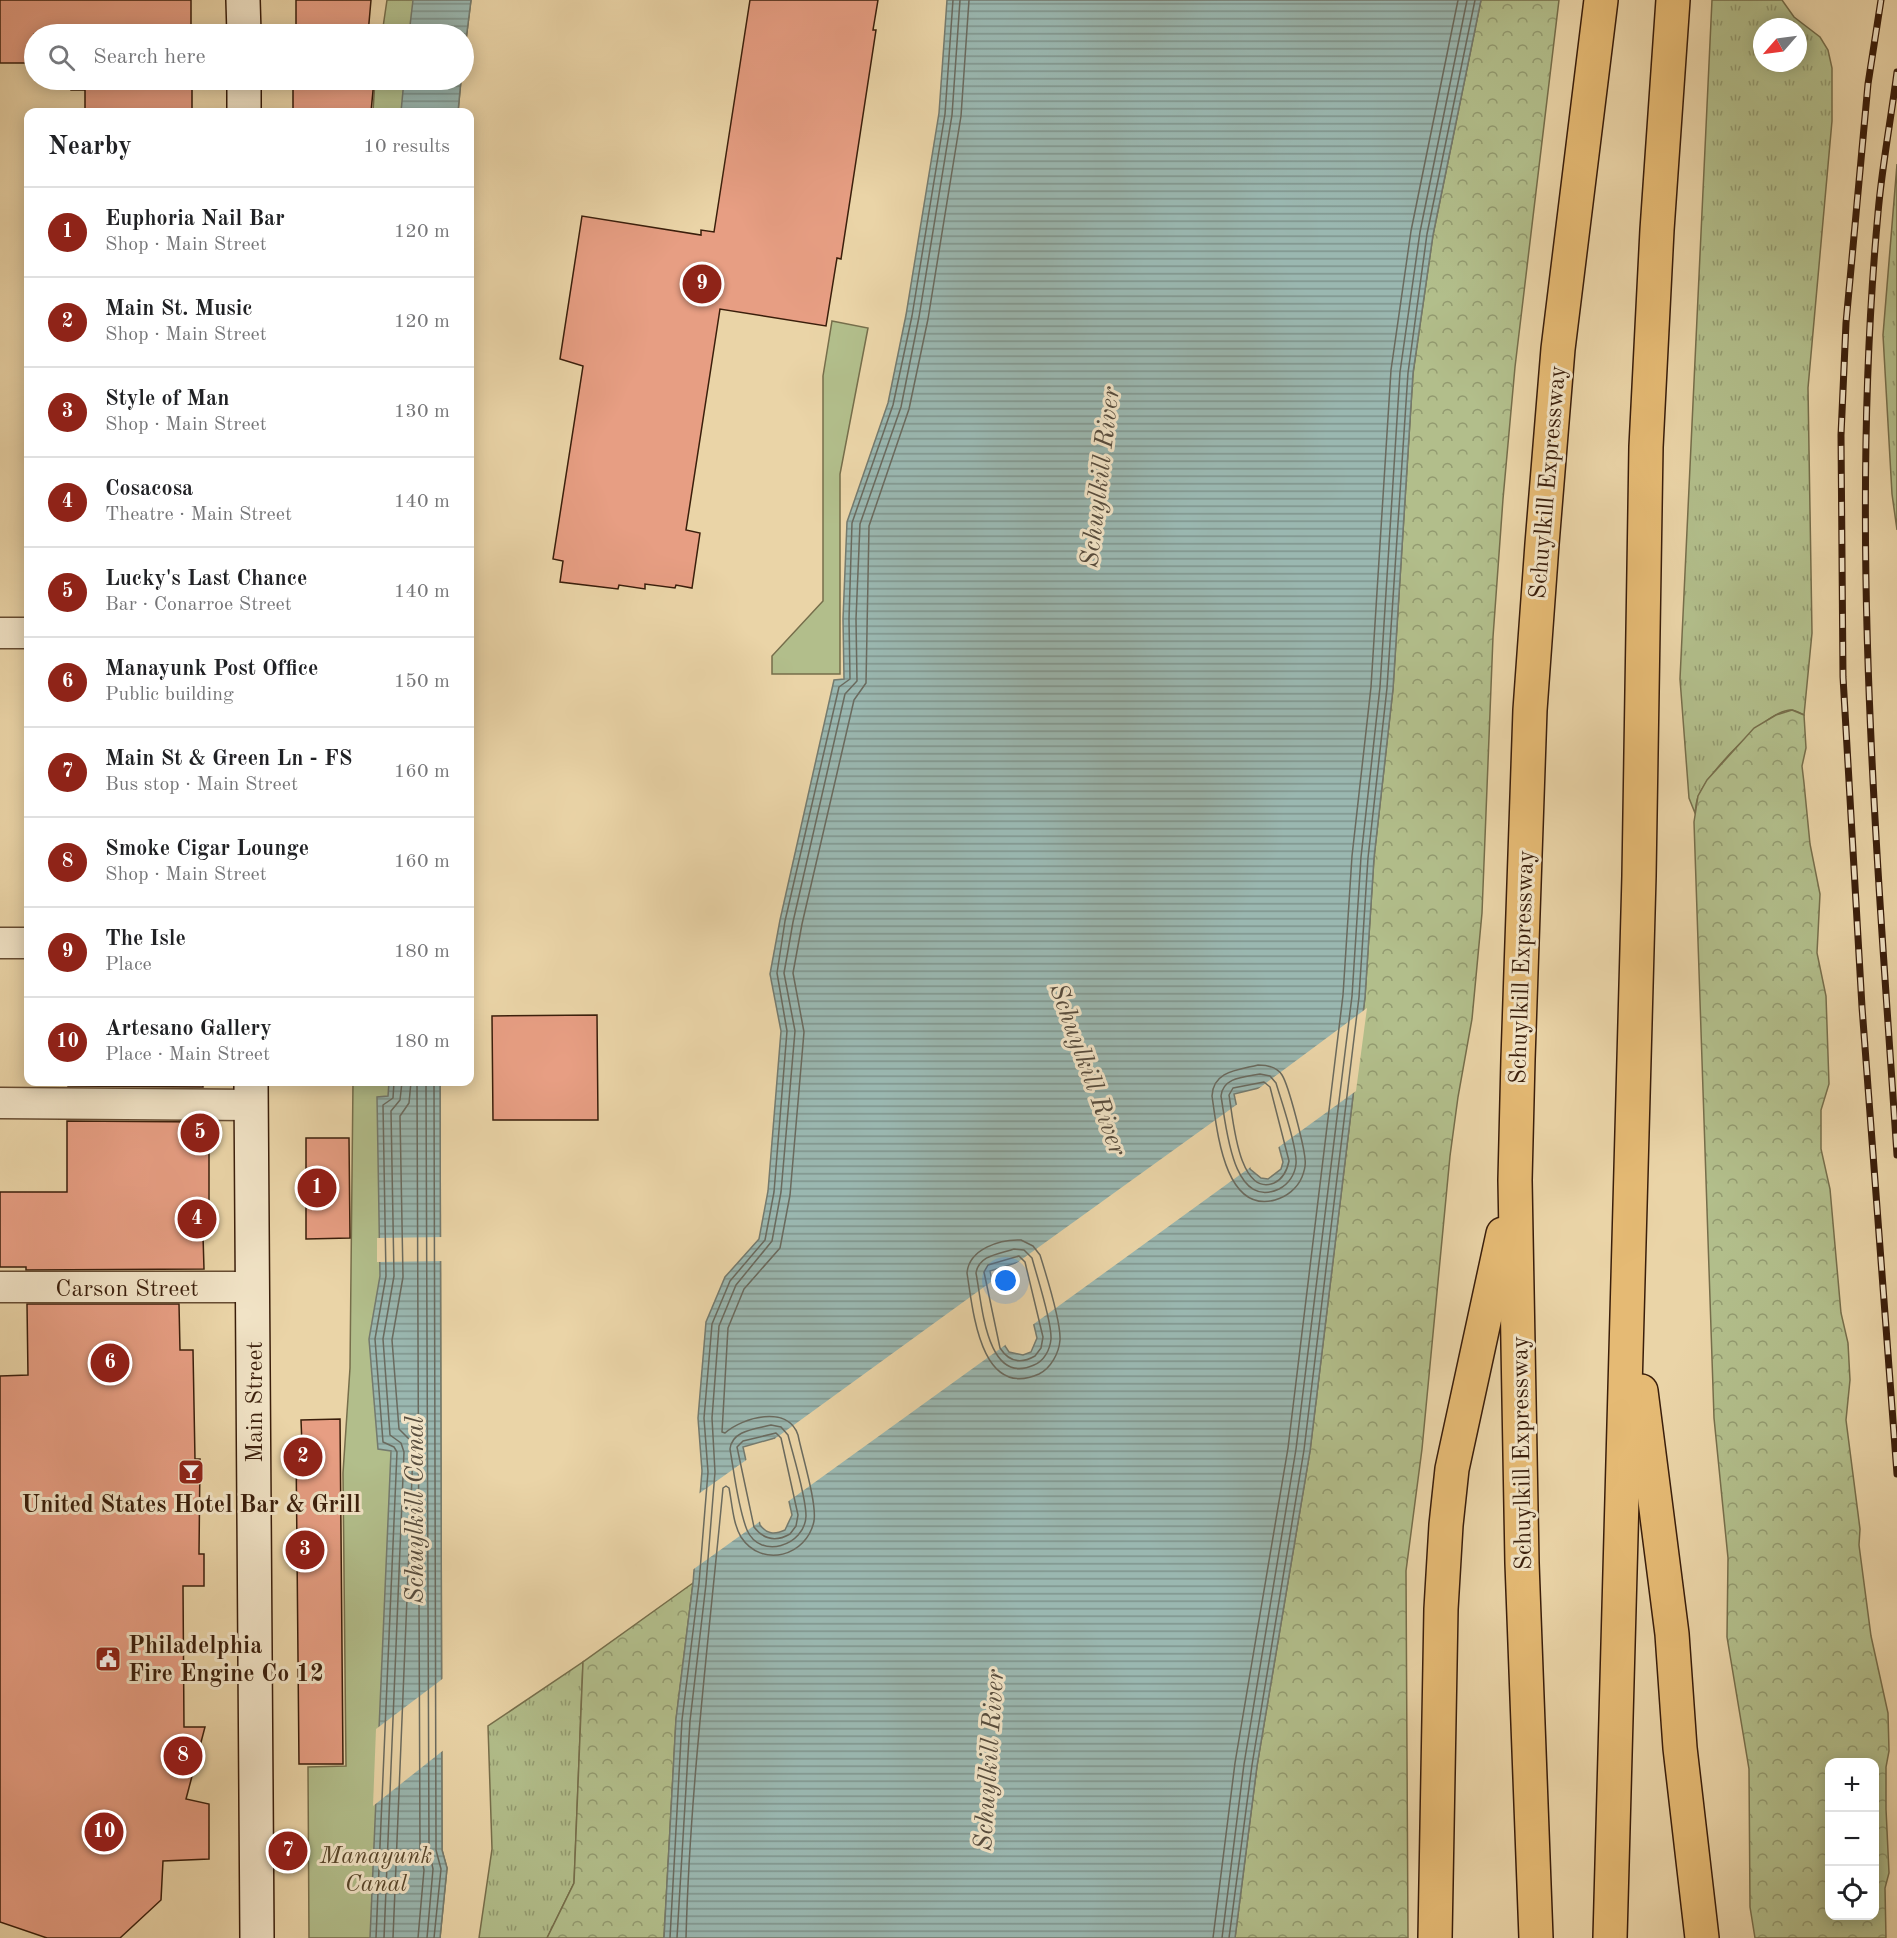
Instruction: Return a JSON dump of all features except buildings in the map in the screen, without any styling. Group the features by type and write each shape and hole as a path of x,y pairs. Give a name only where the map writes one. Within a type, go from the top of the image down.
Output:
{"highway":[{"name":"Schuylkill Expressway","path":"1536,1938 1522,1563 1515,1180 1530,710 1558,349 1601,0"},
{"path":"1610,1938 1639,876 1646,447 1657,230 1673,0"},
{"path":"1435,1938 1437,1751 1446,1525 1452,1469 1515,1180"},
{"path":"1628,1292 1672,1634 1680,1748 1702,1938"}],"street":[{"path":"243,0 244,24"},
{"path":"244,90 244,108"},
{"path":"0,633 24,633"},
{"path":"0,943 24,943"},
{"path":"0,1103 251,1093"},
{"name":"Main Street","path":"251,1093 257,1938"},
{"name":"Carson Street","path":"0,1287 253,1287"}],"green space":[{"path":"387,0 471,0 468,24 383,24"},
{"path":"1481,0 1559,0 1515,367 1503,499 1493,637 1482,913 1472,1019 1450,1156 1422,1449 1406,1571 1408,1938 1235,1938 1257,1766 1310,1451 1365,997 1374,858 1393,689 1413,374 1433,235"},
{"path":"1712,0 1782,0 1795,18 1753,18 1753,72 1807,72 1807,27 1820,37 1828,50 1832,68 1832,121 1808,388 1812,633 1804,715 1791,710 1768,720 1753,731 1713,773 1697,799 1695,813 1689,798 1680,679"},
{"path":"374,90 460,90 458,108 373,108"},
{"path":"1897,164 1897,530 1892,494 1883,335"},
{"path":"832,321 868,328 840,474 840,674 772,674 772,656 823,601 823,376"},
{"path":"1792,710 1804,715 1806,748 1802,766 1810,844 1820,894 1817,953 1826,996 1829,1084 1821,1110 1821,1149 1830,1189 1841,1313 1848,1343 1850,1380 1846,1420 1860,1529 1859,1545 1871,1636 1888,1713 1886,1809 1889,1873 1885,1888 1886,1938 1755,1938 1750,1907 1749,1769 1727,1637 1728,1558 1714,1418 1694,822 1698,796 1707,780 1754,728 1776,715"},
{"name":"Manayunk Canal","path":"353,1086 440,1086 442,1850 447,1868 440,1938 309,1938 308,1767 346,1766 343,1473 350,1368"},
{"path":"693,1583 676,1720 664,1938 547,1938 574,1883 583,1662"},
{"path":"583,1662 574,1883 547,1938 479,1938 492,1849 488,1726"}],"water":[{"path":"413,0 471,0 468,24 410,24"},
{"name":"Schuylkill River","path":"947,0 1481,0 1433,235 1413,373 1393,689 1374,858 1365,997 1310,1451 1257,1766 1235,1938 664,1938 676,1719 693,1583 702,1471 698,1418 706,1322 725,1277 759,1239 768,1191 781,1031 770,974 834,680 844,679 843,619 847,522 888,403 906,315 939,113","holes":["1263,1087 1283,1162 1281,1169 1268,1179 1261,1178 1250,1169 1234,1094","1019,1262 1037,1338 1031,1352 1023,1355 1009,1352 1005,1346 990,1271","775,1438 792,1515 785,1530 771,1533 760,1525 743,1447"]},
{"path":"403,90 460,90 458,108 401,108"},
{"name":"Manayunk Canal","path":"389,1086 440,1086 442,1850 447,1868 440,1938 370,1938 391,1451 378,1449 369,1339 380,1276 377,1097 388,1096"}],"pier":[{"path":"1367,1008 1356,1091 1276,1149 1262,1091 1254,1092"},
{"path":"1239,1103 1252,1166 1031,1326 1017,1266 1011,1267"},
{"path":"445,1237 445,1261 377,1262 377,1238"},
{"path":"995,1279 1008,1343 786,1503 773,1442 769,1443"},
{"path":"749,1458 762,1520 691,1571 697,1495"},
{"path":"445,1677 445,1749 373,1806 376,1729"}],"railway":[{"path":"1881,0 1868,84 1846,323 1841,435 1843,677 1862,1007 1897,1474"},
{"path":"1897,72 1880,195 1870,331 1866,448 1866,566 1874,802 1897,1155"}],"place":[{"name":"The Isle","path":"702,284"},
{"name":"Lucky's Last Chance","path":"200,1133"},
{"name":"Euphoria Nail Bar","path":"317,1188"},
{"name":"Cosacosa","path":"197,1219"},
{"name":"Manayunk Post Office","path":"110,1363"},
{"name":"Main St. Music","path":"303,1457"},
{"name":"United States Hotel Bar & Grill","path":"191,1472"},
{"name":"Style of Man","path":"305,1550"},
{"name":"Philadelphia Fire Engine Co 12","path":"108,1659"},
{"name":"Smoke Cigar Lounge","path":"183,1756"},
{"name":"Artesano Gallery","path":"104,1832"},
{"name":"Main St & Green Ln - FS","path":"288,1851"}],"water label":[{"name":"Schuylkill Canal","path":"414,1510"}]}
